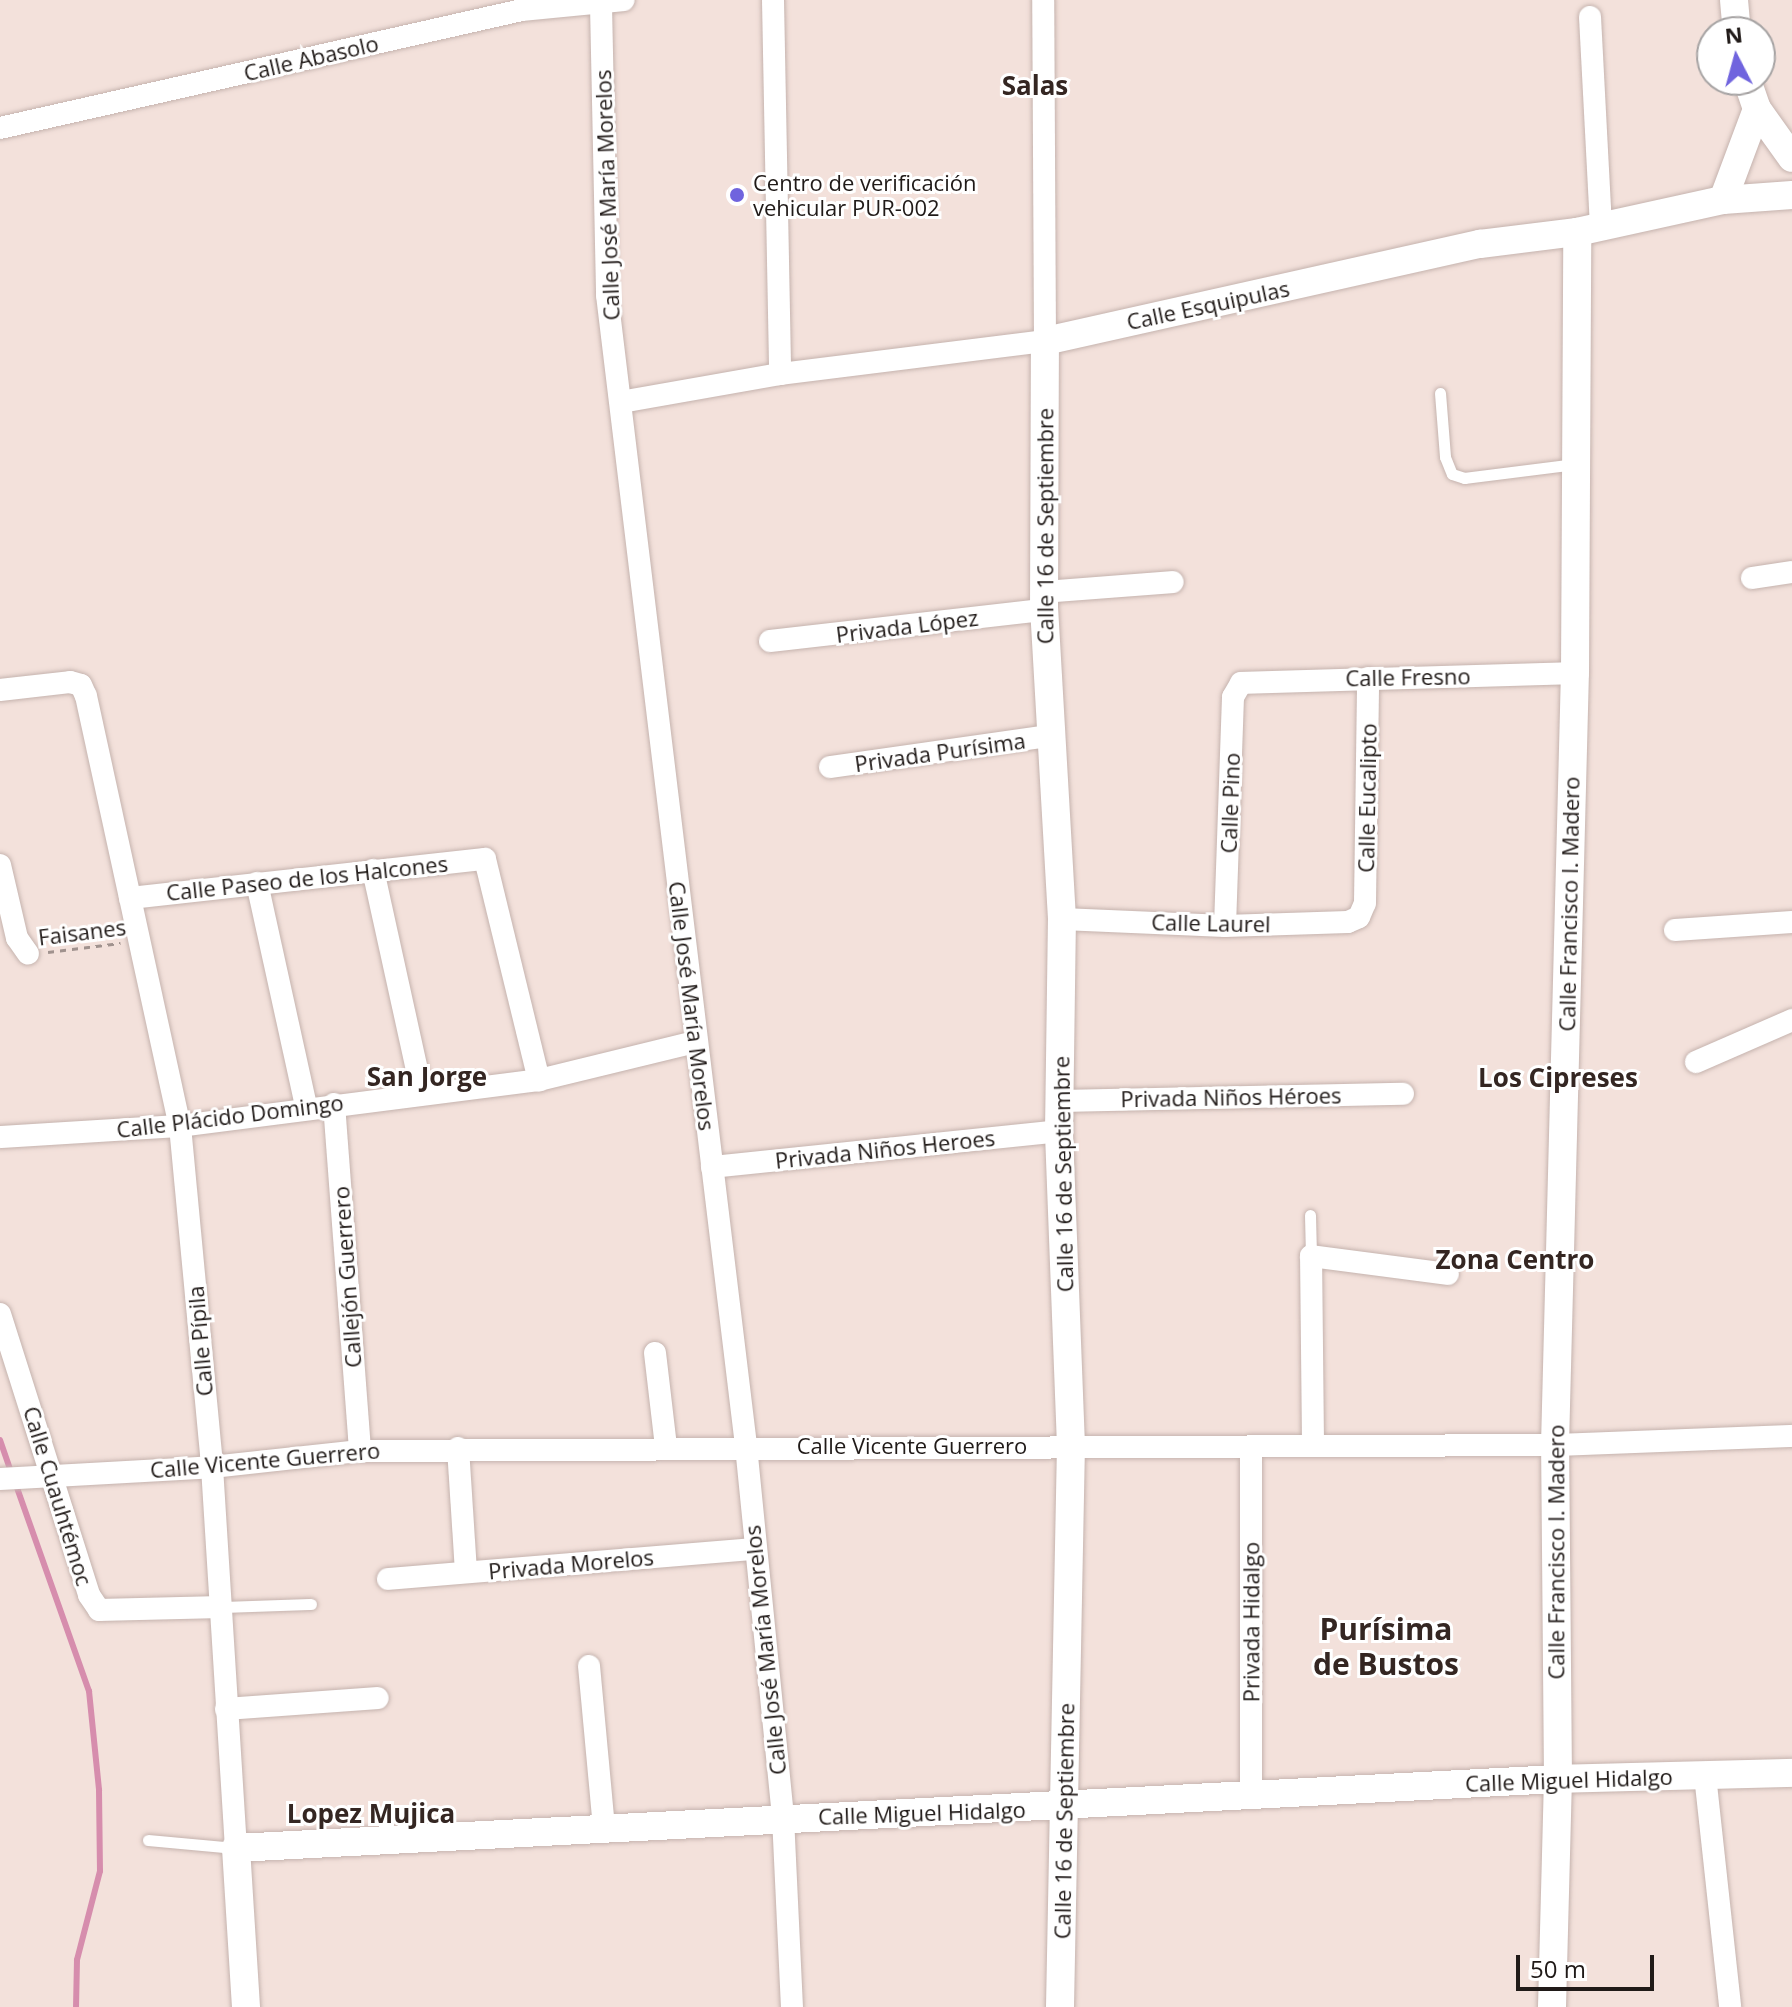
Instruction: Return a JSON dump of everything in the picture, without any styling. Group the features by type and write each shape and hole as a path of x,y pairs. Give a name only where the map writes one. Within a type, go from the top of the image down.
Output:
{"street":[{"name":"Calle Abasolo","path":"0,128 522,10 601,5 624,0"},
{"path":"773,0 780,374"},
{"path":"1043,0 1045,341"},
{"name":"Calle José María Morelos","path":"601,5 607,295 746,1446 753,1549 783,1817 792,2007"},
{"path":"1589,230 1590,17"},
{"path":"1753,96 1757,109 1792,158"},
{"path":"1723,200 1757,109"},
{"name":"Calle Esquipulas","path":"621,402 780,374 1045,341 1480,244 1589,230 1723,200 1792,195"},
{"name":"Calle Francisco I. Madero","path":"1552,2007 1558,1779 1555,1445 1575,673 1576,464 1589,230"},
{"name":"Calle 16 de Septiembre","path":"1045,341 1044,601 1049,736 1062,919 1059,1131 1071,1446 1060,2007"},
{"path":"1752,578 1792,572"},
{"name":"Privada López","path":"770,641 1173,582"},
{"name":"Calle Fresno","path":"1241,683 1575,673"},
{"name":"Calle Eucalipto","path":"1359,917 1365,903 1368,678"},
{"name":"Calle Pípila","path":"0,690 70,682 81,685 180,1126 212,1467 246,2007"},
{"name":"Calle Pino","path":"1225,926 1233,697 1241,683"},
{"name":"Privada Purísima","path":"830,767 1049,736"},
{"name":"Calle Paseo de los Halcones","path":"130,898 485,859 539,1080"},
{"path":"0,865 17,938 28,954"},
{"path":"373,870 422,1093"},
{"path":"257,883 306,1106"},
{"name":"Calle Laurel","path":"1062,919 1225,926 1348,922 1359,917"},
{"path":"1675,930 1792,922"},
{"path":"1696,1062 1792,1020"},
{"name":"Calle Plácido Domingo","path":"0,1137 180,1126 306,1106 539,1080 695,1042"},
{"name":"Privada Niños Héroes","path":"1060,1101 1403,1094"},
{"name":"Callejón Guerrero","path":"334,1104 360,1451"},
{"name":"Privada Niños Heroes","path":"712,1167 1059,1131"},
{"path":"1313,1443 1311,1256 1448,1274"},
{"name":"Calle Cuauhtémoc","path":"0,1314 43,1476 89,1595 99,1610 221,1607"},
{"path":"655,1353 666,1447"},
{"name":"Calle Vicente Guerrero","path":"0,1479 212,1467 360,1451 458,1448 1251,1447 1313,1443 1555,1445 1792,1436"},
{"name":"Privada Hidalgo","path":"1251,1447 1251,1797"},
{"path":"458,1448 466,1572"},
{"name":"Privada Morelos","path":"388,1579 753,1549"},
{"path":"589,1666 604,1829"},
{"path":"226,1709 378,1698"},
{"name":"Calle Miguel Hidalgo","path":"236,1848 783,1817 1065,1808 1558,1779 1792,1773"},
{"path":"1705,1775 1730,2007"}],"lane":[{"path":"1440,393 1445,457 1452,474 1464,478 1576,464"},
{"path":"1310,1215 1311,1256"},
{"name":"Calle Cuauhtémoc","path":"221,1607 311,1604"},
{"name":"Calle Miguel Hidalgo","path":"148,1840 236,1848"}],"path":[{"name":"Faisanes","path":"28,954 140,941"}],"waterway":[{"path":"0,1440 12,1474"},
{"path":"16,1485 89,1691 99,1790 100,1871 77,1960 76,2007"}],"place":[{"name":"Centro de verificación vehicular PUR-002","path":"737,195"}],"district":[{"name":"Salas","path":"1035,86"},
{"name":"San Jorge","path":"427,1077"},
{"name":"Los Cipreses","path":"1558,1078"},
{"name":"Zona Centro","path":"1515,1260"},
{"name":"Purísima de Bustos","path":"1386,1646"},
{"name":"Lopez Mujica","path":"371,1814"}]}
